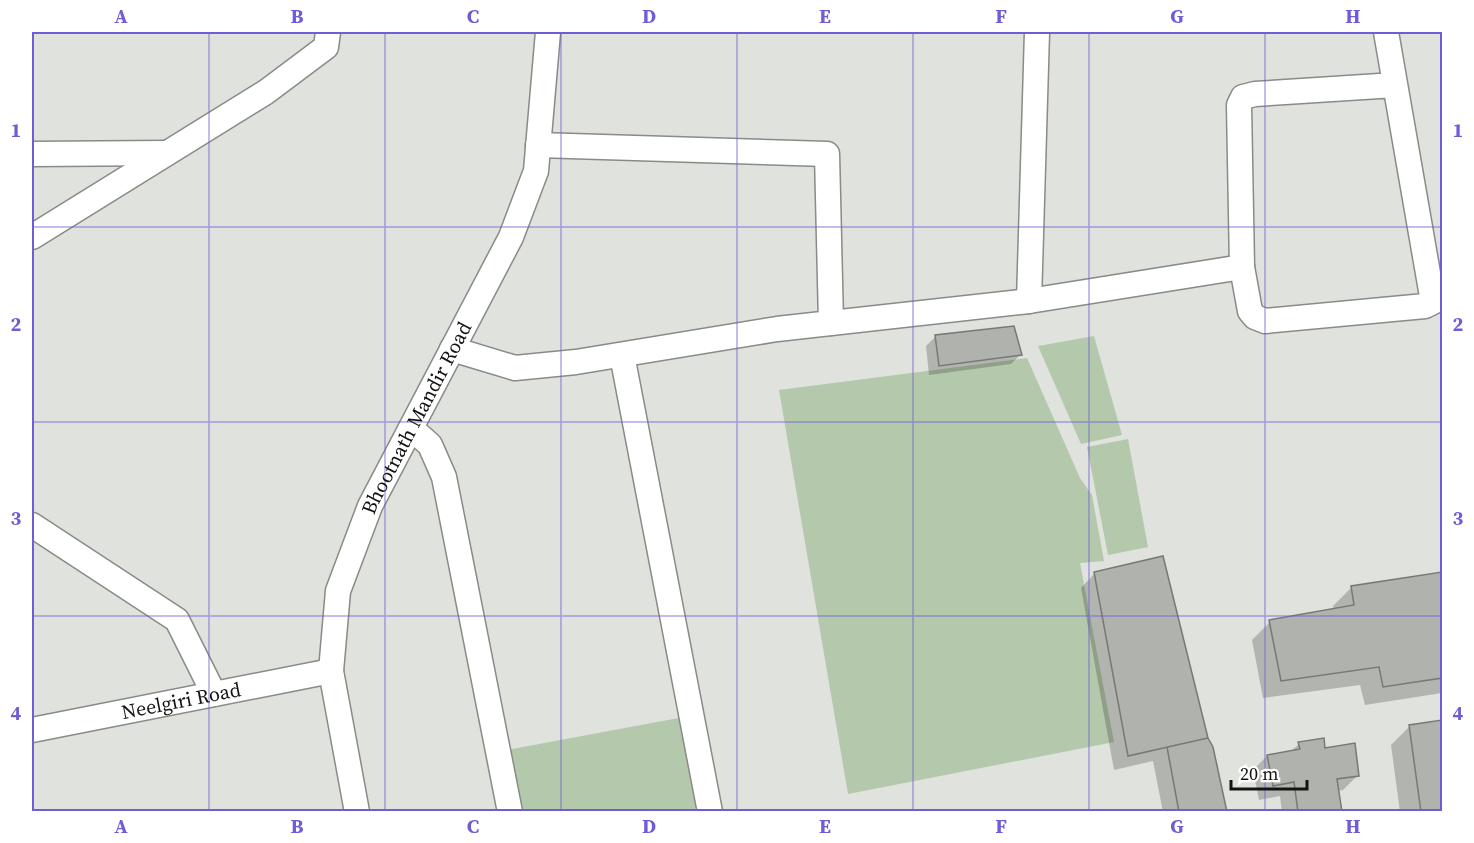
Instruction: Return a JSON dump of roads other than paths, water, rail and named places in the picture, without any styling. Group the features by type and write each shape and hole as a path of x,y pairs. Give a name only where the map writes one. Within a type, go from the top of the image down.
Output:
{"street":[{"path":"32,237 266,92 326,47 328,32"},
{"name":"Bhootnath Mandir Road","path":"357,812 331,671 338,591 370,506 511,237 536,171 548,32"},
{"path":"1029,301 1037,32"},
{"path":"1386,32 1433,302 1425,306 1265,321 1255,317 1250,311 1242,267 1239,105 1243,97 1255,94 1395,85"},
{"path":"538,145 828,154 831,323"},
{"path":"32,154 167,153"},
{"path":"452,348 515,368 576,363 777,329 1029,301 1242,267"},
{"path":"622,355 710,812"},
{"path":"411,428 430,445 444,477 510,812"},
{"path":"32,525 177,620 214,694"},
{"name":"Neelgiri Road","path":"32,730 331,671"}]}
